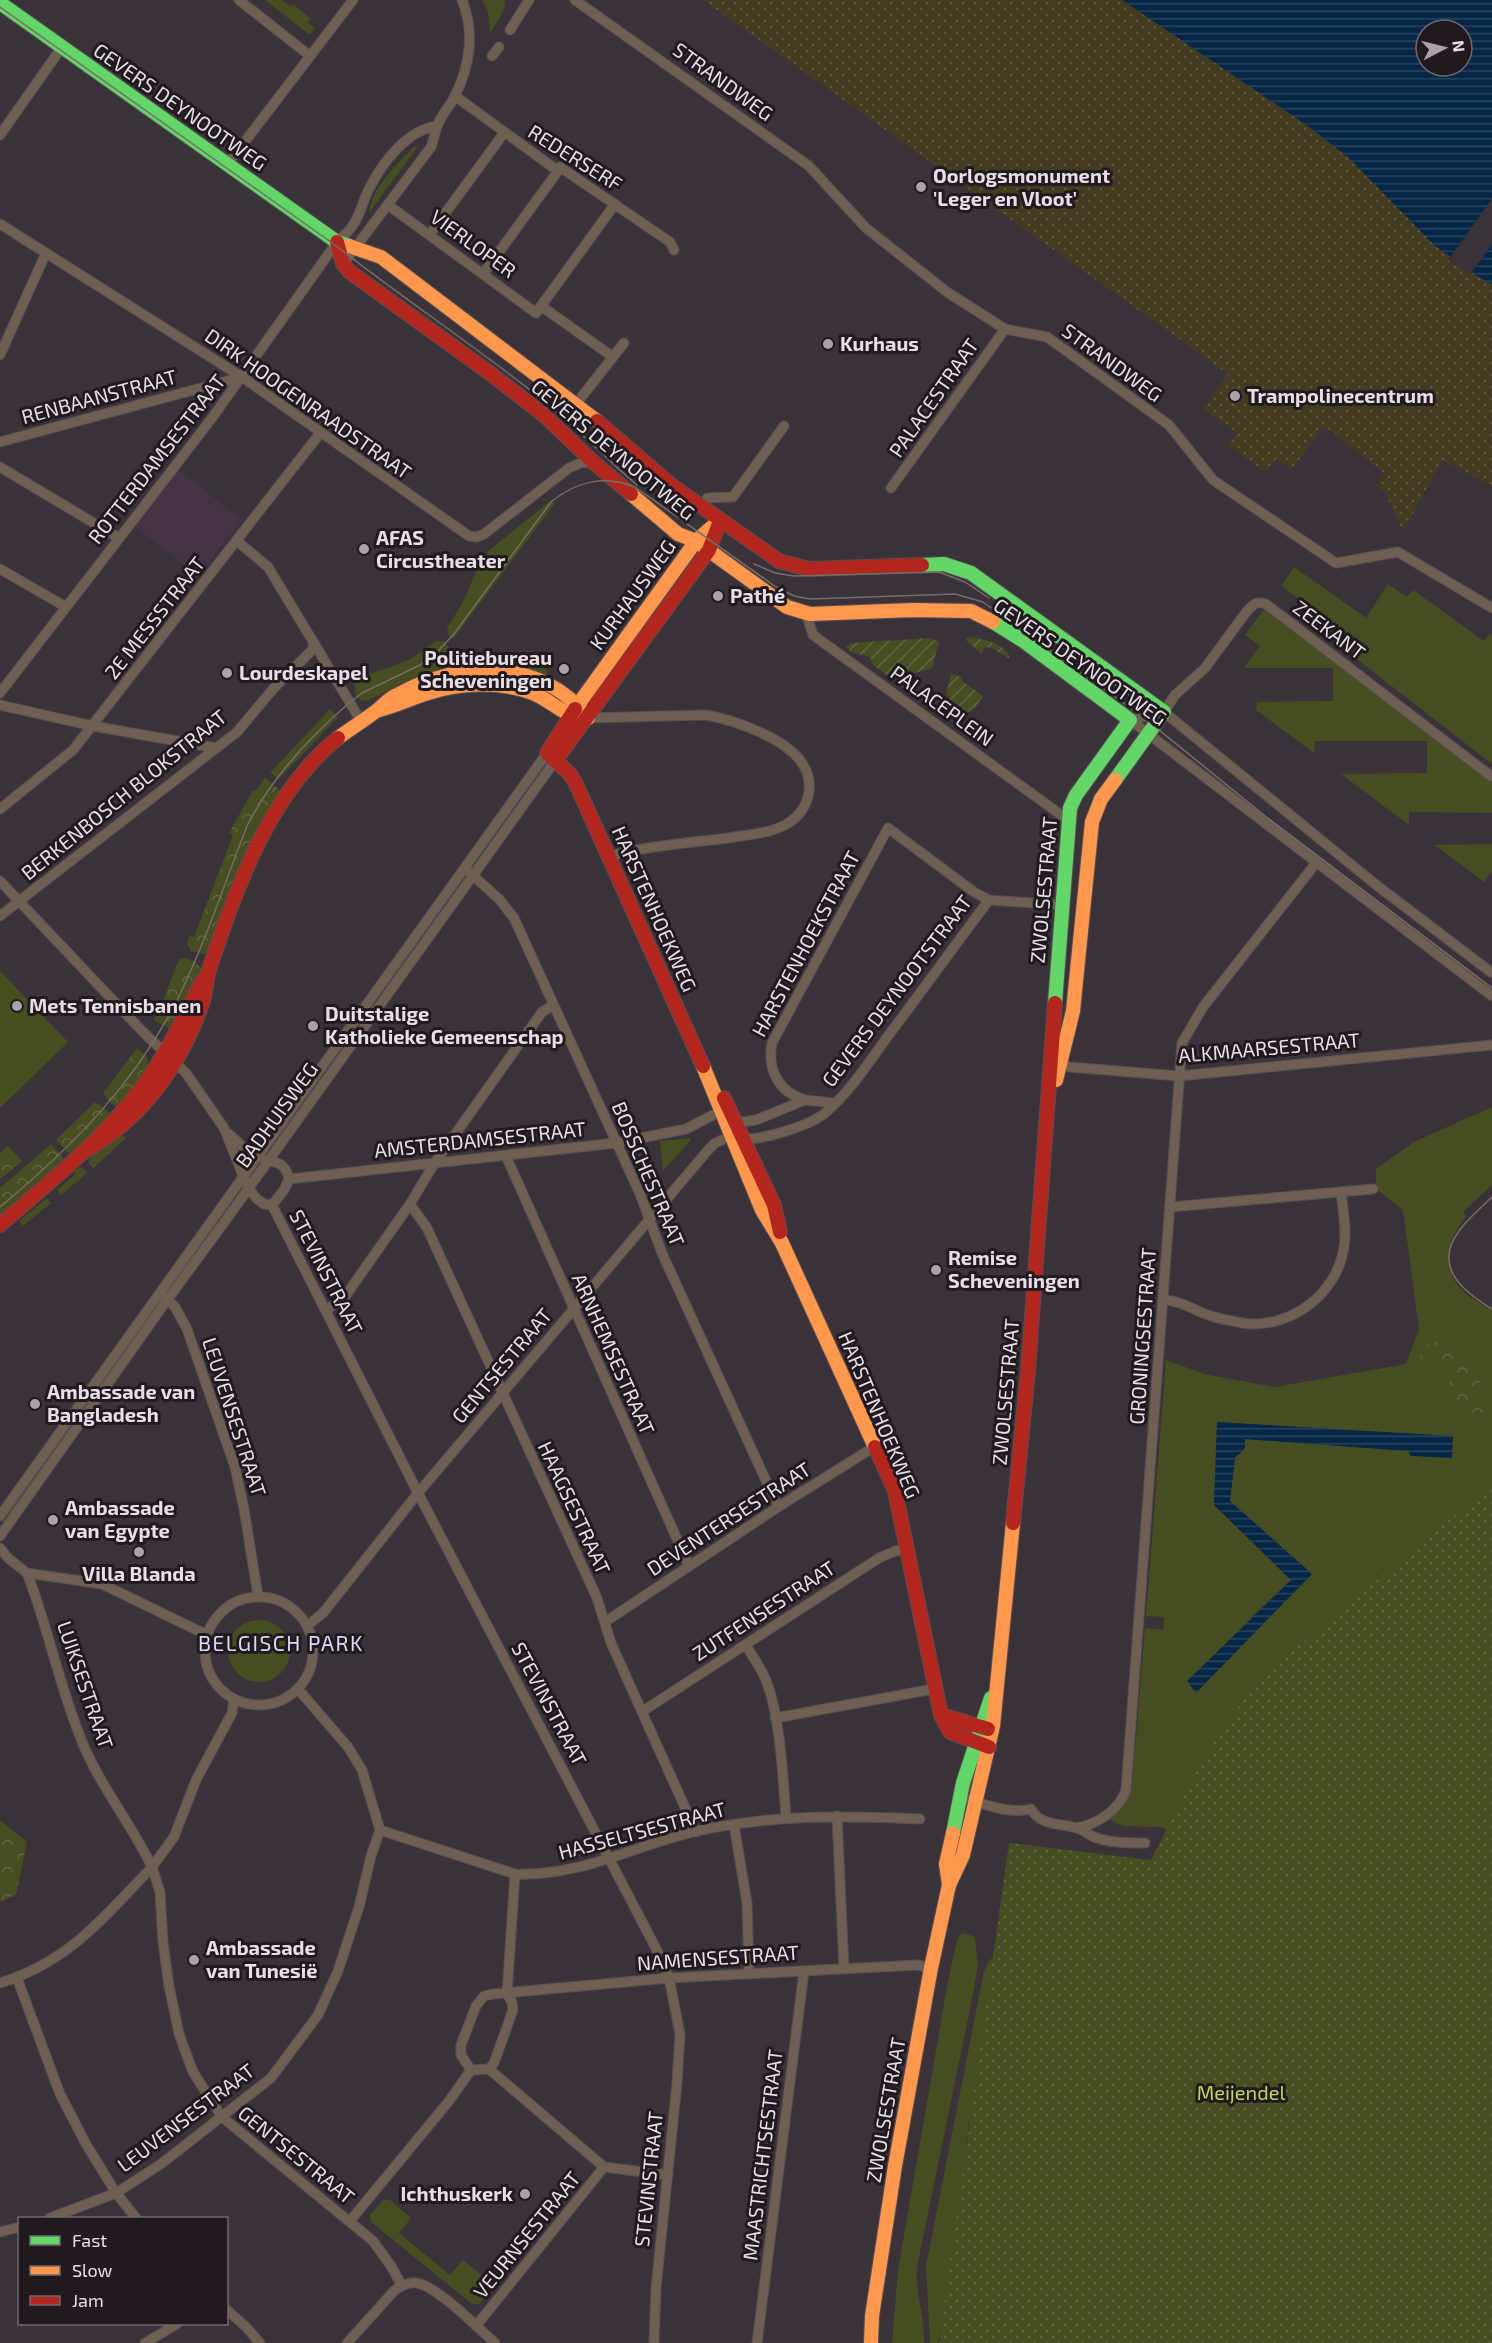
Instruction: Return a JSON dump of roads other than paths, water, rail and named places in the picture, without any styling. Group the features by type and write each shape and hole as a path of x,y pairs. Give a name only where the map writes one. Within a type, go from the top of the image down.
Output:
{"main road":[{"name":"GEVERS DEYNOOTWEG","path":"0,3 337,242 357,246 381,257 576,404 670,485 770,555 800,568 842,569 944,564 971,573 1164,712"},
{"path":"337,242 343,264"},
{"name":"GEVERS DEYNOOTWEG","path":"343,264 350,272 545,416 593,462 678,534 696,541 788,607 818,614 956,609 971,611 987,618 1022,640 1130,720"},
{"name":"KURHAUSWEG","path":"571,717 696,541 720,520"},
{"name":"KURHAUSWEG","path":"588,718 709,550 720,520"},
{"path":"0,1225 86,1151 122,1112 164,1053 208,973 244,875 269,822 288,792 321,753 394,696 414,687 454,675 490,669 513,671 535,677 579,704 588,718"},
{"path":"377,710 396,706 433,692 472,686 499,686 538,695 549,700 571,717 588,718"},
{"name":"ZWOLSESTRAAT","path":"1056,1060 1073,1011 1092,822 1101,799 1164,712"},
{"name":"BADHUISWEG","path":"551,757 571,717"},
{"name":"BADHUISWEG","path":"551,757 588,718"},
{"name":"ZWOLSESTRAAT","path":"871,2343 872,2316 892,2189 931,1968 949,1885 957,1873 966,1845 967,1799 987,1729 996,1686 1023,1422 1049,1102 1056,1060 1068,820 1076,795 1130,720"},
{"name":"HARSTENHOEKWEG","path":"551,757 570,774 610,856 714,1089 717,1103 737,1134 774,1205 783,1243 895,1491 941,1715 950,1732 982,1745"},
{"path":"86,1151 105,1141 128,1121 145,1104 175,1063 191,1032 208,986 208,973"},
{"path":"941,1715 987,1729"}],"street":[{"path":"239,0 310,56"},
{"path":"227,165 353,0"},
{"path":"343,264 431,147 437,133 437,126 455,96 470,48 470,30 462,0"},
{"path":"510,30 529,0"},
{"name":"STRANDWEG","path":"575,0 809,166 866,228 947,292 1005,329 1047,337 1169,426 1213,480 1336,563 1398,552 1492,608"},
{"path":"0,135 62,47"},
{"path":"492,56 499,47"},
{"name":"REDERSERF","path":"455,96 558,171 560,167 670,242 674,250"},
{"name":"ROTTERDAMSESTRAAT","path":"0,693 242,377 337,242 353,226 370,186 387,160 411,136 428,127 437,126"},
{"path":"430,234 504,133"},
{"path":"483,274 558,171"},
{"name":"VIERLOPER","path":"388,204 483,274 613,357"},
{"path":"539,310 615,204"},
{"name":"DIRK HOOGENRAADSTRAAT","path":"0,224 242,377 462,532 477,537 569,468 580,463 593,462"},
{"path":"0,355 46,253"},
{"name":"PALACESTRAAT","path":"891,488 1005,329"},
{"path":"576,404 624,344"},
{"name":"RENBAANSTRAAT","path":"0,442 242,377"},
{"path":"707,498 733,497 784,426"},
{"name":"2E MESSSTRAAT","path":"0,808 73,750 321,432"},
{"path":"0,467 119,538"},
{"path":"237,541 268,567 361,721"},
{"path":"0,569 66,607"},
{"name":"ZEEKANT","path":"1164,712 1175,695 1205,668 1254,603 1259,602 1266,604 1492,777"},
{"name":"PALACEPLEIN","path":"806,613 813,635 1068,820"},
{"name":"BERKENBOSCH BLOKSTRAAT","path":"0,916 237,732 315,644"},
{"path":"0,705 93,726 217,748"},
{"path":"1130,720 1164,712"},
{"name":"GEVERS DEYNOOTWEG","path":"1164,712 1375,884 1492,973"},
{"path":"588,718 706,716 725,718 753,729 798,757 807,771 810,796 799,816 783,826 745,835 610,856"},
{"name":"GEVERS DEYNOOTWEG","path":"1130,720 1492,996"},
{"name":"BADHUISWEG","path":"0,1536 242,1178 464,869 551,757"},
{"name":"BADHUISWEG","path":"0,1516 164,1296 269,1161 473,875 551,757"},
{"name":"HARSTENHOEKSTRAAT","path":"805,1100 783,1089 774,1076 770,1062 772,1042 888,828 974,892 989,900"},
{"name":"GRONINGSESTRAAT","path":"1076,1828 1090,1826 1110,1813 1126,1790 1182,1043 1191,1025 1316,863"},
{"name":"BOSSCHESTRAAT","path":"464,869 499,898 514,918 616,1143 662,1253 778,1507"},
{"name":"STEVINSTRAAT","path":"0,881 175,1063 204,1097 224,1128 242,1178 248,1188 264,1204 272,1204 418,1493 610,1859 669,1978 680,2034 656,2288 654,2343"},
{"path":"989,900 1062,905"},
{"name":"GEVERS DEYNOOTSTRAAT","path":"737,1134 762,1139 814,1120 835,1103 854,1082 989,900"},
{"path":"326,1310 344,1298 410,1204 434,1164 542,1012 553,1005"},
{"name":"ALKMAARSESTRAAT","path":"1056,1060 1070,1067 1179,1076 1492,1045"},
{"path":"805,1100 835,1103"},
{"name":"GENTSESTRAAT","path":"307,1626 323,1613 418,1493 709,1149 715,1143 737,1134 742,1122 756,1120 805,1100"},
{"name":"AMSTERDAMSESTRAAT","path":"289,1179 616,1143 686,1129 713,1115"},
{"name":"STEVINSTRAAT","path":"224,1128 256,1159"},
{"name":"ARNHEMSESTRAAT","path":"506,1156 689,1566"},
{"path":"256,1159 280,1163 287,1169 289,1179 285,1190 272,1204"},
{"path":"1170,1207 1373,1189"},
{"path":"1163,1300 1178,1302 1210,1316 1243,1323 1269,1324 1293,1317 1322,1294 1339,1270 1345,1247 1341,1193"},
{"name":"HAAGSESTRAAT","path":"410,1204 427,1228 501,1394 597,1598 611,1643 696,1832"},
{"name":"LEUVENSESTRAAT","path":"164,1296 181,1316 187,1329 235,1467 258,1596"},
{"name":"DEVENTERSESTRAAT","path":"605,1622 778,1507 874,1447"},
{"path":"0,1548 8,1558 27,1573 102,1584 207,1635"},
{"name":"ZUTFENSESTRAAT","path":"643,1711 879,1558 908,1549"},
{"name":"LUIKSESTRAAT","path":"27,1573 81,1739 106,1791 140,1842 152,1867"},
{"path":"258,1596 276,1599 296,1611 307,1626 313,1645 313,1660 308,1675 298,1689 283,1700 269,1704 249,1704 234,1699 221,1689 212,1677 205,1654 207,1635 214,1621 226,1608 240,1600 258,1596"},
{"path":"746,1646 765,1677 771,1695 786,1817"},
{"path":"298,1689 348,1747 362,1770 380,1830"},
{"path":"775,1718 934,1689"},
{"path":"0,1983 40,1968 72,1948 152,1867 174,1837 196,1780 232,1713 234,1699"},
{"path":"967,1799 1023,1811 1031,1809 1035,1815 1046,1822 1076,1828 1093,1837 1117,1843 1145,1843"},
{"path":"837,1816 844,1969"},
{"name":"HASSELTSESTRAAT","path":"380,1830 515,1874 564,1872 696,1832 786,1817 921,1819"},
{"path":"734,1825 747,1903 749,1974"},
{"name":"LEUVENSESTRAAT","path":"53,2217 116,2193 161,2164 271,2078 318,2015 338,1971 359,1907 371,1856 380,1830"},
{"name":"GENTSESTRAAT","path":"152,1867 160,1892 163,1942 179,2034 193,2072 222,2117 242,2136 373,2241 402,2286"},
{"path":"489,2069 494,2063 513,2010 512,2002 507,1994 515,1874"},
{"name":"NAMENSESTRAAT","path":"471,2070 461,2055 461,2045 476,2006 484,1996 493,1994 669,1978 917,1965 931,1968"},
{"name":"MAASTRICHTSESTRAAT","path":"757,2343 804,1971"},
{"path":"17,1978 60,2094 86,2144 116,2193 135,2217"},
{"path":"350,2221 449,2101 471,2070 489,2069 604,2167 668,2175"},
{"name":"VEURNSESTRAAT","path":"476,2326 604,2167"},
{"path":"0,2232 18,2228"},
{"path":"347,2343 395,2290 417,2283 439,2294 495,2343"},
{"path":"228,2311 260,2343"},
{"path":"145,2343 175,2325"}],"water":[{"path":"1122,0 1492,0 1492,284 1434,245 1350,159 1308,126"},
{"path":"1217,1422 1453,1436 1452,1458 1411,1456 1408,1451 1245,1439 1245,1448 1235,1458 1230,1501 1312,1574 1196,1693 1187,1681 1291,1580 1214,1505"}],"tram line":[{"path":"0,7 335,245 509,374 560,415 637,485"},
{"path":"0,1207 78,1136 144,1057 189,975 247,826 267,792 292,760 320,730 362,693 420,665 438,651 454,634 551,502 570,489 591,482 613,481 635,487 776,587 794,596 810,599 955,594 983,602 1143,717 1265,816 1492,988"},
{"path":"754,564 775,573 794,576 939,572 965,582 989,598"},
{"path":"1492,1197 1470,1217 1459,1231 1449,1256 1450,1267 1462,1286 1492,1309"}],"place":[{"name":"Oorlogsmonument 'Leger en Vloot'","path":"921,187"},
{"name":"Kurhaus","path":"828,344"},
{"name":"Trampolinecentrum","path":"1235,396"},
{"name":"AFAS Circustheater","path":"364,549"},
{"name":"Pathé","path":"718,596"},
{"name":"Politiebureau Scheveningen","path":"564,669"},
{"name":"Lourdeskapel","path":"227,673"},
{"name":"Mets Tennisbanen","path":"17,1006"},
{"name":"Duitstalige Katholieke Gemeenschap","path":"313,1026"},
{"name":"Remise Scheveningen","path":"936,1270"},
{"name":"Ambassade van Bangladesh","path":"35,1404"},
{"name":"Ambassade van Egypte","path":"53,1520"},
{"name":"Villa Blanda","path":"139,1552"},
{"name":"Ambassade van Tunesië","path":"194,1960"},
{"name":"Ichthuskerk","path":"525,2194"}],"district":[{"name":"BELGISCH PARK","path":"281,1644"}],"park label":[{"name":"Meijendel","path":"1241,2093"}]}
